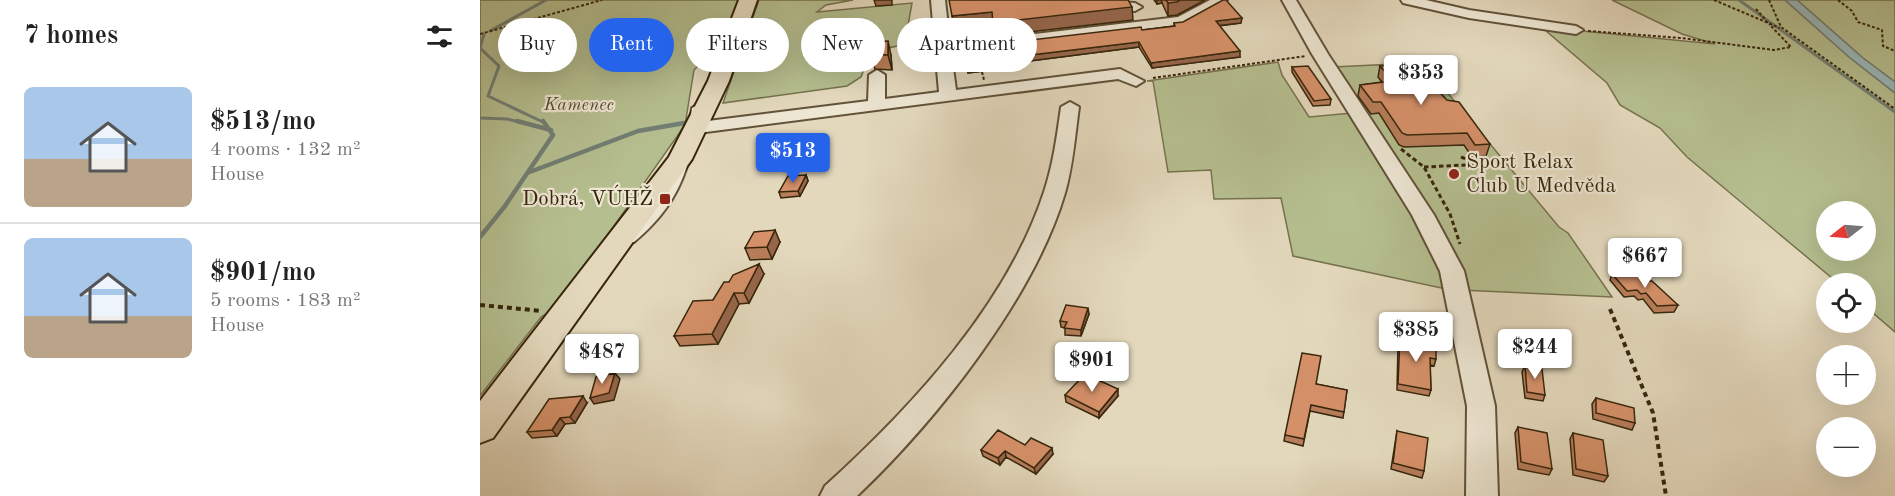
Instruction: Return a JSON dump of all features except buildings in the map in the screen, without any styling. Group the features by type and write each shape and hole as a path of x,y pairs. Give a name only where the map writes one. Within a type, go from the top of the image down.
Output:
{"main road":[{"path":"480,428 680,159 698,128 729,57 748,0"}],"street":[{"path":"938,0 940,18"},
{"path":"1098,0 1101,6 1110,8 1133,4 1147,26"},
{"path":"1037,38 1182,21 1220,0"},
{"path":"1289,0 1320,54 1423,215 1452,272 1481,406 1482,496"},
{"path":"1408,0 1469,14 1576,30"},
{"path":"945,72 948,96"},
{"path":"698,128 1119,74 1144,80"},
{"path":"876,105 877,75"},
{"path":"836,496 895,440 960,359 1022,265 1051,204 1070,107"}],"path":[{"path":"480,34 519,26 578,5 602,0"},
{"path":"1714,0 1780,28"},
{"path":"1769,0 1781,27 1895,109"},
{"path":"1838,0 1852,11 1857,22 1882,30 1883,46 1895,51"},
{"path":"1576,30 1681,38 1774,50 1791,47 1756,9"},
{"path":"1144,80 1320,54"},
{"path":"1374,136 1390,135 1401,148 1424,167 1450,214 1460,245"},
{"path":"1461,157 1480,164"},
{"path":"1424,167 1488,164"},
{"path":"480,305 565,313"},
{"path":"1610,309 1653,412 1666,496"}],"green space":[{"name":"Kamenec","path":"480,0 740,0 731,18 686,18 686,72 694,72 685,125 557,307 541,317 480,396"},
{"path":"759,0 853,0 826,5 817,12 912,3 909,18 897,18 897,46 885,49 885,18 801,18 801,72 863,72 861,77 847,86 723,103 734,72 789,72 789,18 753,18"},
{"path":"1612,0 1785,0 1849,57 1895,93 1895,332 1876,316 1876,273 1826,273 1687,157 1660,128 1620,105 1607,83 1545,30 1552,28 1715,44 1682,34"},
{"path":"1797,0 1895,0 1895,82 1863,58"},
{"path":"1278,62 1282,75 1309,117 1352,113 1429,243 1446,289 1293,256 1281,198 1214,199 1211,170 1168,172 1153,81 1147,81"},
{"name":"Sport Relax Club U Medvěda","path":"1417,63 1427,68 1559,227 1568,233 1612,297 1460,290 1333,67"}],"water":[{"path":"1785,0 1797,0 1863,58 1895,82 1895,93 1849,57"}],"waterway":[{"path":"490,31 546,0"},
{"path":"1739,0 1895,112"},
{"path":"484,34 480,48 499,66 488,96 544,123"},
{"path":"480,118 507,119 523,123"},
{"path":"517,121 549,129"},
{"path":"527,173 638,131 690,122 685,123"},
{"path":"544,123 549,129"},
{"path":"527,173 553,135 549,129"},
{"path":"480,237 527,173"}],"place":[{"name":"Sport Relax Club U Medvěda","path":"1454,174"},
{"name":"Dobrá, VÚHŽ","path":"665,199"}]}
